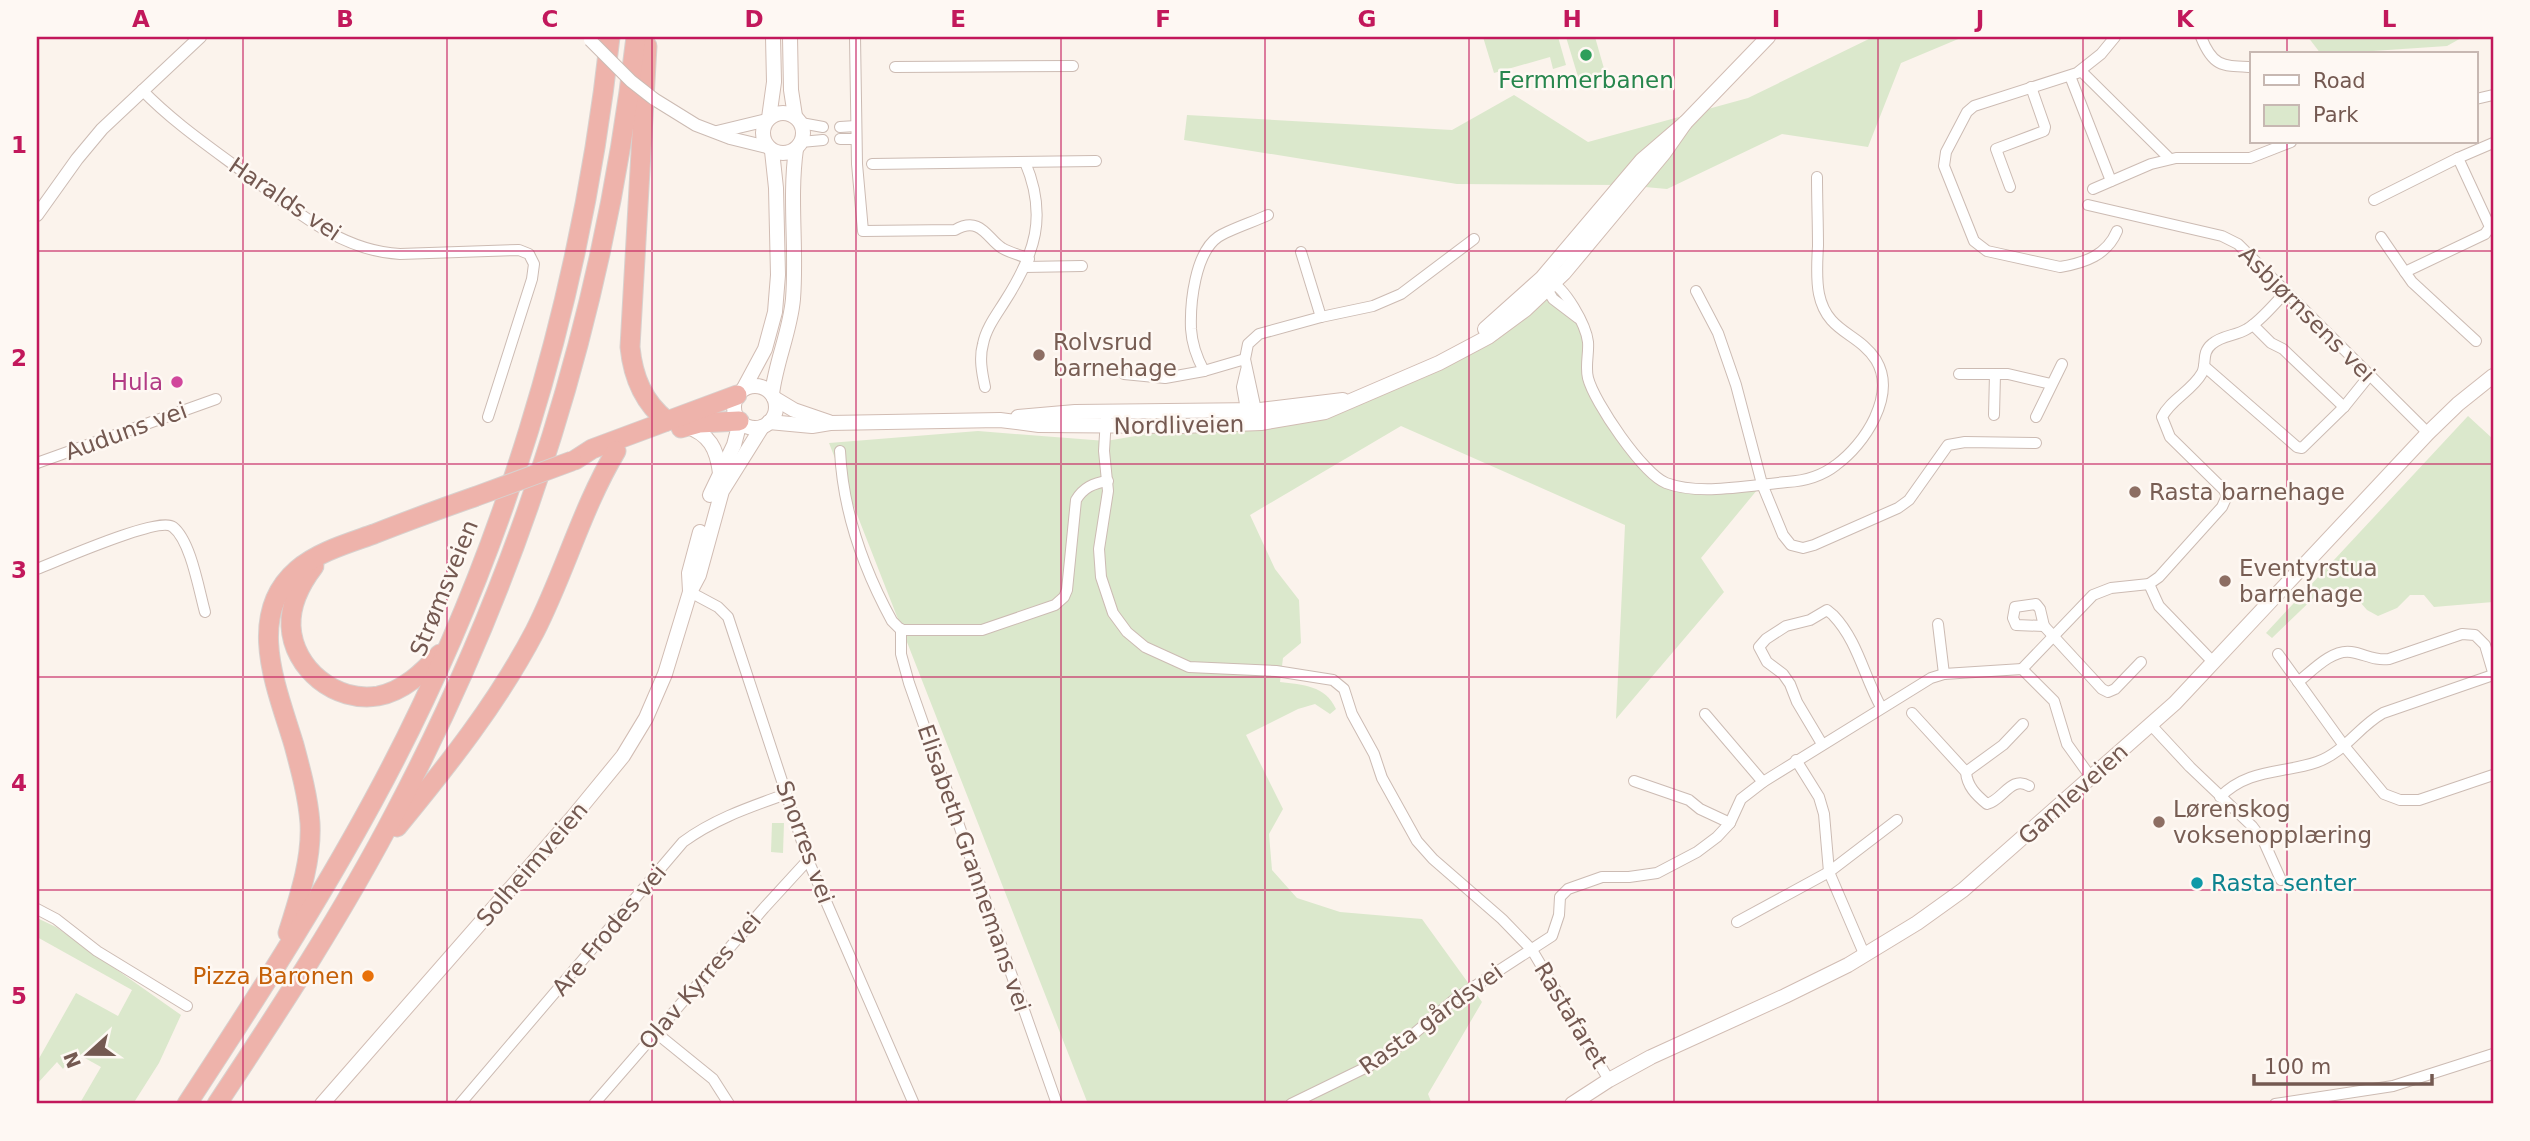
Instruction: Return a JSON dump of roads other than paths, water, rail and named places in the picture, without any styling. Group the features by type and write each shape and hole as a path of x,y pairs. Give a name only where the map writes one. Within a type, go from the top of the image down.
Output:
{"highway":[{"name":"Strømsveien","path":"187,1104 278,964 374,800 448,645 500,513 551,352 589,186 610,37"},
{"path":"217,1104 307,966 369,860 421,762 480,636 545,459 576,354 603,241 622,139 636,37"},
{"path":"648,37 631,363 638,386 650,406 676,424"},
{"path":"278,964 306,863 310,825 304,780 271,663 269,626 276,600 288,580 297,570 350,542 574,461 596,458 616,451 741,391"},
{"path":"574,461 592,449 676,424 725,420 739,422"},
{"path":"369,860 451,762 520,658 553,592 597,485 616,451"},
{"path":"322,555 300,587 291,625 300,657 321,682 344,694 368,697 387,693 414,679 448,645"}],"main road":[{"path":"739,422 733,408 765,349 775,312 778,275 776,188 770,149 762,131 768,119 774,82 773,37"},
{"path":"765,425 776,408 773,396 791,311 794,278 793,176 803,133 792,101 790,37"},
{"name":"Nordliveien","path":"739,422 752,428 765,425 1000,420 1039,425 1106,419 1309,416 1325,412 1422,372 1470,345 1548,284 1642,160 1685,123 1768,37"},
{"path":"768,119 784,113 798,120"},
{"path":"770,149 787,153 799,146"},
{"name":"Gamleveien","path":"1572,1104 1659,1053 1797,991 1865,956 1963,890 2151,725 2214,663 2428,433 2493,376"},
{"name":"Nordliveien","path":"741,391 762,387 794,410 830,423"},
{"name":"Solheimveien","path":"690,592 689,573 709,498 734,444 739,422"},
{"path":"676,424 696,430 709,439 716,453 720,473"},
{"name":"Solheimveien","path":"322,1104 623,756 646,719 660,688 690,592 699,575 722,491 765,425"}],"street":[{"path":"37,215 93,139 200,37"},
{"path":"855,37 856,139 863,231 955,230 976,227 988,232 1000,248 1027,263 1082,266"},
{"path":"2115,37 2101,54 2076,74 1975,106 1967,112 1946,152 1945,172 1974,241 1987,251 2060,267 2091,259 2112,243 2117,231"},
{"path":"2201,37 2211,57 2219,64 2250,67"},
{"path":"589,38 631,81 696,125 770,149"},
{"path":"895,67 1073,66"},
{"path":"2076,74 2170,159"},
{"path":"2076,74 2111,181"},
{"path":"2010,187 1996,149 2044,131 2045,127 2031,87"},
{"name":"Haralds vei","path":"142,90 172,120 299,213 358,246 385,254 519,250 529,254 534,264 532,279 488,417"},
{"path":"716,132 768,119"},
{"path":"798,120 823,127"},
{"path":"840,127 856,126"},
{"path":"799,146 823,139"},
{"path":"840,139 856,139"},
{"path":"2374,200 2493,143"},
{"path":"2093,189 2151,164 2170,159 2250,158 2286,144"},
{"path":"2405,272 2485,234 2490,227 2458,158"},
{"path":"872,164 1096,161"},
{"path":"985,387 982,346 995,317 1027,263 1033,245 1036,201 1025,162"},
{"path":"1548,284 1566,311 1578,318 1587,338 1588,380 1627,446 1655,477 1681,486 1717,489 1816,477 1837,465 1857,444 1881,402 1883,378 1875,359 1828,318 1819,294 1817,177"},
{"name":"Asbjørnsens vei","path":"2088,205 2222,236 2238,244 2428,433"},
{"path":"1204,371 1195,354 1191,329 1199,263 1219,236 1268,215"},
{"path":"2381,237 2412,282 2476,341"},
{"path":"1250,415 1252,386 1246,364 1248,344 1259,334 1373,306 1401,294 1474,239"},
{"path":"1301,252 1321,317"},
{"path":"1696,291 1718,333 1736,385 1762,484 1783,535 1791,545 1803,548 1898,508 1909,500 1948,445 1965,442 2036,443"},
{"path":"1634,781 1689,800 1700,809 1730,823 1741,799 1762,782 1931,678 1944,674 2022,668 2093,596 2110,588 2149,584 2159,577 2222,507 2226,499 2224,490 2170,437 2162,417 2167,408 2195,382 2204,366 2204,353 2210,345 2253,325 2286,292"},
{"path":"2253,325 2271,343 2283,349 2344,407"},
{"path":"1124,374 1165,378 1246,364"},
{"path":"2036,417 2062,364"},
{"path":"2204,366 2297,447 2302,448 2344,407 2369,376"},
{"path":"1994,415 1995,373"},
{"path":"1959,374 2008,374 2051,384"},
{"name":"Auduns vei","path":"37,463 216,399"},
{"path":"901,629 982,630 1059,602 1068,590 1076,500 1086,488 1108,481 1104,451 1106,419"},
{"name":"Elisabeth Grannemans vei","path":"840,451 843,487 860,553 889,616 901,629 901,654 909,683 1057,1104"},
{"name":"Rastafaret","path":"1108,481 1099,549 1101,577 1113,613 1127,632 1145,647 1189,667 1276,671 1333,680 1344,688 1352,714 1374,754 1382,778 1417,841 1532,950 1609,1080"},
{"path":"37,569 117,538 165,524 173,527 184,542 205,612"},
{"path":"2149,584 2159,606 2214,663"},
{"name":"Snorres vei","path":"690,592 719,607 728,617 808,860 914,1104"},
{"path":"1822,744 1797,702 1790,684 1783,674 1767,662 1759,647 1786,626 1796,621 1810,620 1827,610 1862,660 1870,688 1885,705"},
{"path":"1938,624 1944,674"},
{"path":"2043,625 2102,690 2108,692 2115,689 2141,662"},
{"path":"2221,797 2238,781 2253,775 2317,762 2337,753 2370,721 2383,713 2493,674 2485,645 2475,635 2462,634 2376,661 2351,652 2342,652 2298,682"},
{"path":"2278,654 2345,747 2384,794 2400,800 2418,800 2493,775"},
{"path":"2022,668 2054,701 2067,744 2090,776"},
{"path":"1912,713 1966,772 1966,781 1987,804 2017,783 2023,782 2029,786"},
{"path":"1705,715 1762,782"},
{"path":"1966,772 2003,745 2023,724"},
{"path":"2151,725 2252,826 2264,842 2281,880"},
{"path":"1796,760 1819,797 1824,814 1829,872 1865,956"},
{"name":"Are Frodes vei","path":"460,1104 683,842 701,828 728,815 786,794"},
{"path":"1737,922 1829,872 1897,820"},
{"name":"Rasta gårdsvei","path":"1291,1104 1371,1065 1403,1043 1455,999 1552,936 1559,915 1560,897 1568,889 1602,877 1657,873 1697,852 1717,838 1730,823"},
{"name":"Olav Kyrres vei","path":"594,1104 808,860"},
{"path":"37,909 56,919 97,951 187,1006"},
{"path":"655,1032 713,1079 729,1104"},
{"path":"2274,1104 2393,1086 2493,1054"}],"place":[{"name":"Fermmerbanen","path":"1586,55"},
{"name":"Rolvsrud barnehage","path":"1039,355"},
{"name":"Hula","path":"177,382"},
{"name":"Rasta barnehage","path":"2135,492"},
{"name":"Eventyrstua barnehage","path":"2225,581"},
{"name":"Lørenskog voksenopplæring","path":"2159,822"},
{"name":"Rasta senter","path":"2197,883"},
{"name":"Pizza Baronen","path":"368,976"}]}
